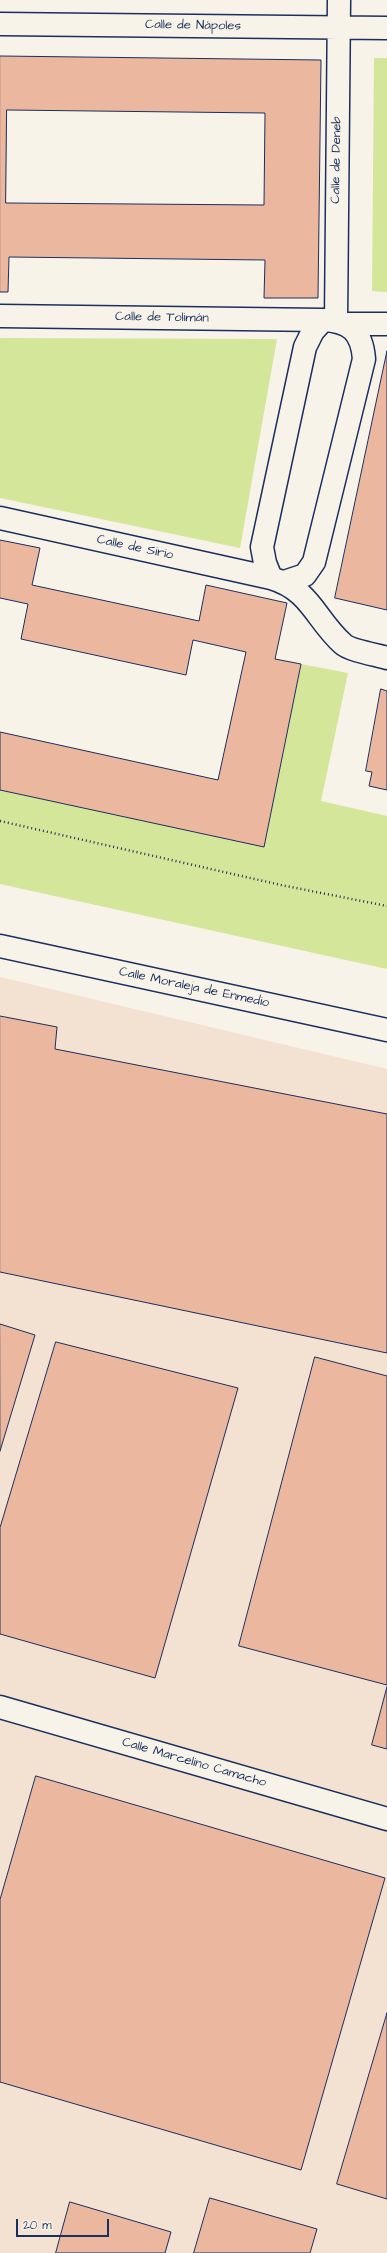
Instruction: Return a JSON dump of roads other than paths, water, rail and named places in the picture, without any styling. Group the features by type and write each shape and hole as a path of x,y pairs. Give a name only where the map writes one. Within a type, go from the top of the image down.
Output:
{"street":[{"name":"Calle de Deneb","path":"336,322 339,0"},
{"name":"Calle de Nápoles","path":"0,24 387,28"},
{"name":"Calle de Tolimán","path":"0,316 387,324"},
{"path":"336,322 363,344 364,359 314,562 304,575 277,580 264,563 262,547 305,347 313,330 336,322"},
{"name":"Calle de Sirio","path":"0,518 277,580 303,594 344,645 387,658"},
{"name":"Calle Moraleja de Enmedio","path":"0,946 387,1030"},
{"name":"Calle Marcelino Camacho","path":"0,1706 387,1819"}]}
